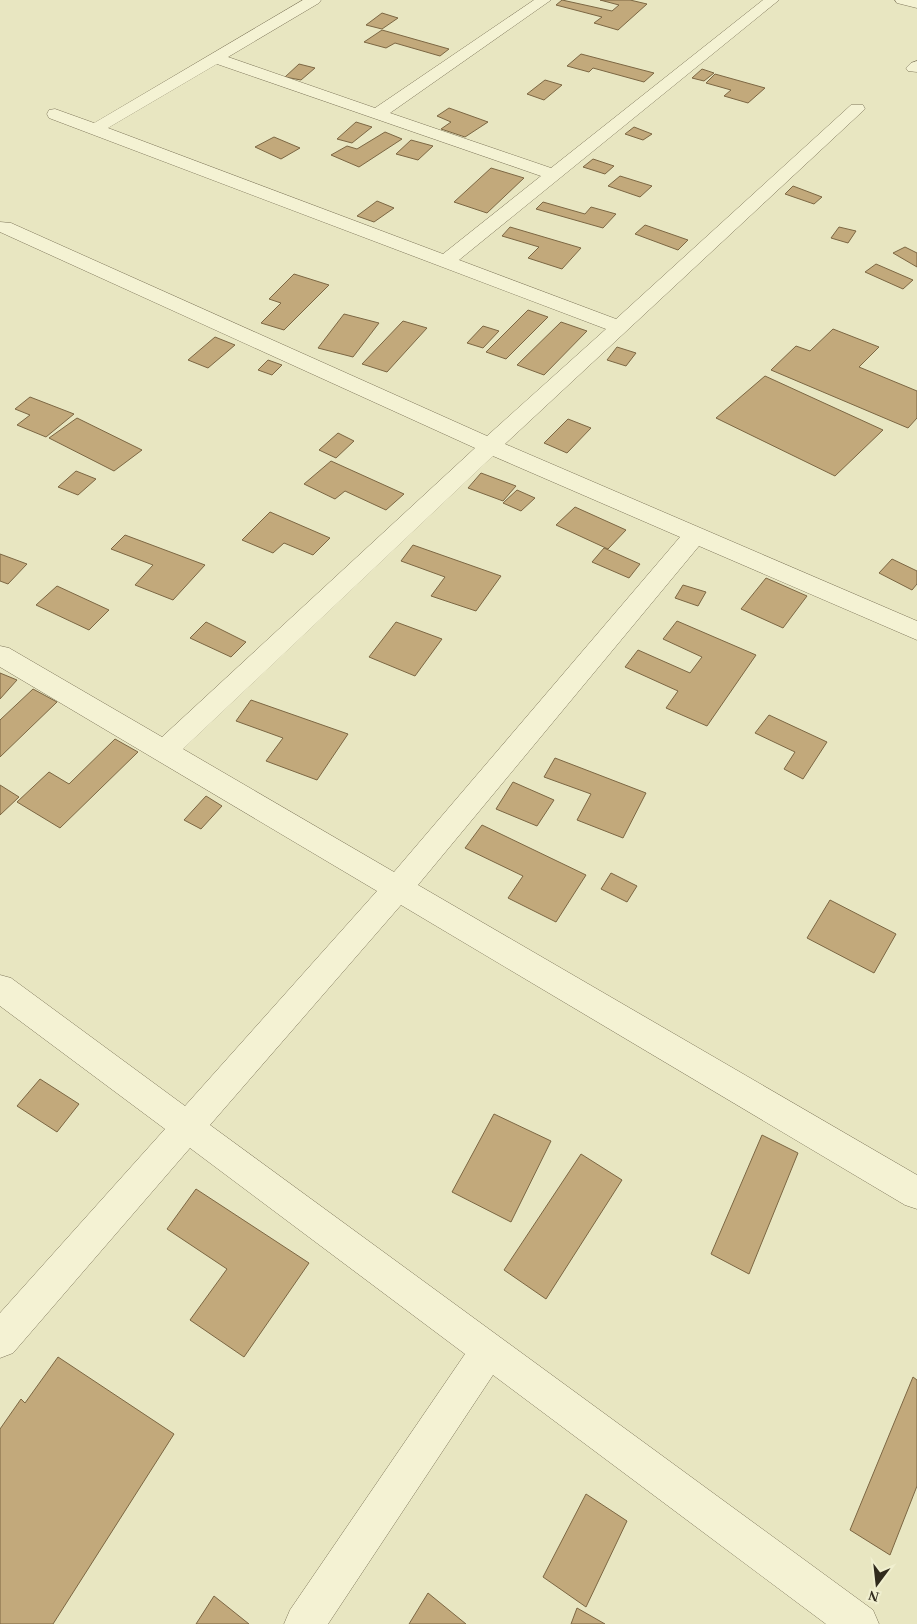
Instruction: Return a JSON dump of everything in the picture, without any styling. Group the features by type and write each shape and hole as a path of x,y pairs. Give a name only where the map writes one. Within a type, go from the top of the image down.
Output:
{"street":[{"path":"95,129 314,0"},
{"path":"377,114 544,0"},
{"path":"445,262 772,0"},
{"path":"902,0 917,4"},
{"path":"215,58 554,175"},
{"path":"165,750 490,446 857,109"},
{"path":"55,114 619,327"},
{"path":"4,226 490,446 917,631"},
{"path":"0,1340 398,888 696,535"},
{"path":"0,655 165,750 917,1193"},
{"path":"0,988 489,1350 846,1620"},
{"path":"304,1624 489,1350"}],"building":[{"path":"562,0 612,11 619,5 600,0 630,0 647,4 618,30 594,23 602,17 556,5"},
{"path":"382,13 398,18 382,29 366,25"},
{"path":"382,30 449,49 440,56 395,43 386,48 364,42"},
{"path":"581,54 654,73 644,82 593,68 589,72 567,66"},
{"path":"299,64 315,68 301,80 285,77"},
{"path":"702,69 714,73 704,81 692,78"},
{"path":"715,74 765,88 748,103 724,96 731,90 706,83"},
{"path":"545,80 562,85 544,100 527,94"},
{"path":"449,108 488,122 465,137 441,129 451,122 437,116"},
{"path":"356,122 372,127 352,143 337,139"},
{"path":"634,127 652,134 643,140 625,134"},
{"path":"385,132 402,139 359,167 331,155 347,146 357,149"},
{"path":"274,137 300,148 281,159 255,147"},
{"path":"411,140 433,146 418,160 396,154"},
{"path":"593,159 614,166 605,174 583,167"},
{"path":"491,168 524,178 487,213 454,202"},
{"path":"620,176 652,186 640,197 608,186"},
{"path":"793,186 822,197 814,204 785,194"},
{"path":"377,201 394,208 374,222 357,216"},
{"path":"543,202 585,214 591,207 616,214 603,228 536,209"},
{"path":"645,225 688,240 678,250 635,234"},
{"path":"510,227 581,248 562,269 528,258 539,247 502,236"},
{"path":"839,227 856,231 848,243 831,238"},
{"path":"905,247 917,253 917,267 893,253"},
{"path":"876,264 913,280 903,289 865,272"},
{"path":"294,274 329,285 284,330 261,323 281,303 269,299"},
{"path":"528,310 548,317 506,359 486,352"},
{"path":"344,314 379,323 353,357 318,348"},
{"path":"403,321 427,328 387,372 362,364"},
{"path":"561,322 587,331 544,375 517,365"},
{"path":"483,326 499,331 483,348 467,343"},
{"path":"833,329 879,347 859,367 917,391 917,418 908,428 771,370 796,346 810,351"},
{"path":"215,337 235,345 208,368 188,360"},
{"path":"617,347 636,353 626,366 607,360"},
{"path":"268,360 282,365 272,375 258,370"},
{"path":"765,376 883,430 835,476 716,418"},
{"path":"30,397 74,414 46,437 17,425 30,415 15,409"},
{"path":"77,418 142,450 114,471 49,438"},
{"path":"568,419 591,428 567,453 544,443"},
{"path":"338,433 354,441 336,458 319,450"},
{"path":"331,461 404,494 386,510 345,491 335,499 304,484"},
{"path":"76,471 96,479 78,495 58,487"},
{"path":"481,473 516,486 503,501 468,488"},
{"path":"517,490 535,498 521,511 503,503"},
{"path":"575,507 626,530 608,549 556,525"},
{"path":"270,512 330,538 313,555 284,543 273,553 242,540"},
{"path":"125,535 205,565 173,600 135,585 153,565 111,549"},
{"path":"413,545 501,576 476,611 431,596 445,577 401,561"},
{"path":"604,548 640,564 629,578 592,562"},
{"path":"0,554 27,564 8,584 0,581"},
{"path":"892,559 917,571 917,584 912,590 879,573"},
{"path":"766,578 807,596 783,628 741,609"},
{"path":"683,585 706,592 698,606 675,598"},
{"path":"57,586 109,610 89,630 36,605"},
{"path":"677,621 756,655 707,726 666,708 678,691 625,667 638,650 690,673 702,657 663,639"},
{"path":"206,622 246,642 231,657 190,638"},
{"path":"396,622 442,639 415,676 369,657"},
{"path":"0,673 17,680 0,699"},
{"path":"33,689 57,702 0,757 0,720"},
{"path":"251,700 348,734 317,780 266,761 283,738 236,721"},
{"path":"769,715 827,742 803,779 784,769 795,752 755,733"},
{"path":"115,739 138,752 60,828 17,802 49,772 69,784"},
{"path":"555,758 646,793 623,838 577,820 591,794 544,777"},
{"path":"513,782 554,800 537,826 496,809"},
{"path":"0,785 19,797 0,815"},
{"path":"206,796 222,806 201,829 184,820"},
{"path":"482,825 586,875 556,922 508,898 523,876 465,848"},
{"path":"611,873 637,886 627,902 601,889"},
{"path":"830,900 896,934 874,973 807,938"},
{"path":"40,1079 79,1104 57,1132 17,1106"},
{"path":"494,1114 551,1141 511,1222 452,1192"},
{"path":"762,1135 798,1153 749,1274 711,1254"},
{"path":"581,1154 622,1180 546,1299 504,1270"},
{"path":"196,1189 309,1263 244,1357 190,1320 227,1269 167,1229"},
{"path":"58,1357 174,1434 53,1624 0,1624 0,1429 21,1399 25,1403"},
{"path":"913,1377 917,1380 917,1486 890,1555 850,1530"},
{"path":"586,1494 627,1521 586,1607 543,1577"},
{"path":"428,1593 466,1624 409,1624"},
{"path":"214,1596 249,1624 196,1624"},
{"path":"577,1608 605,1624 571,1624"}]}
